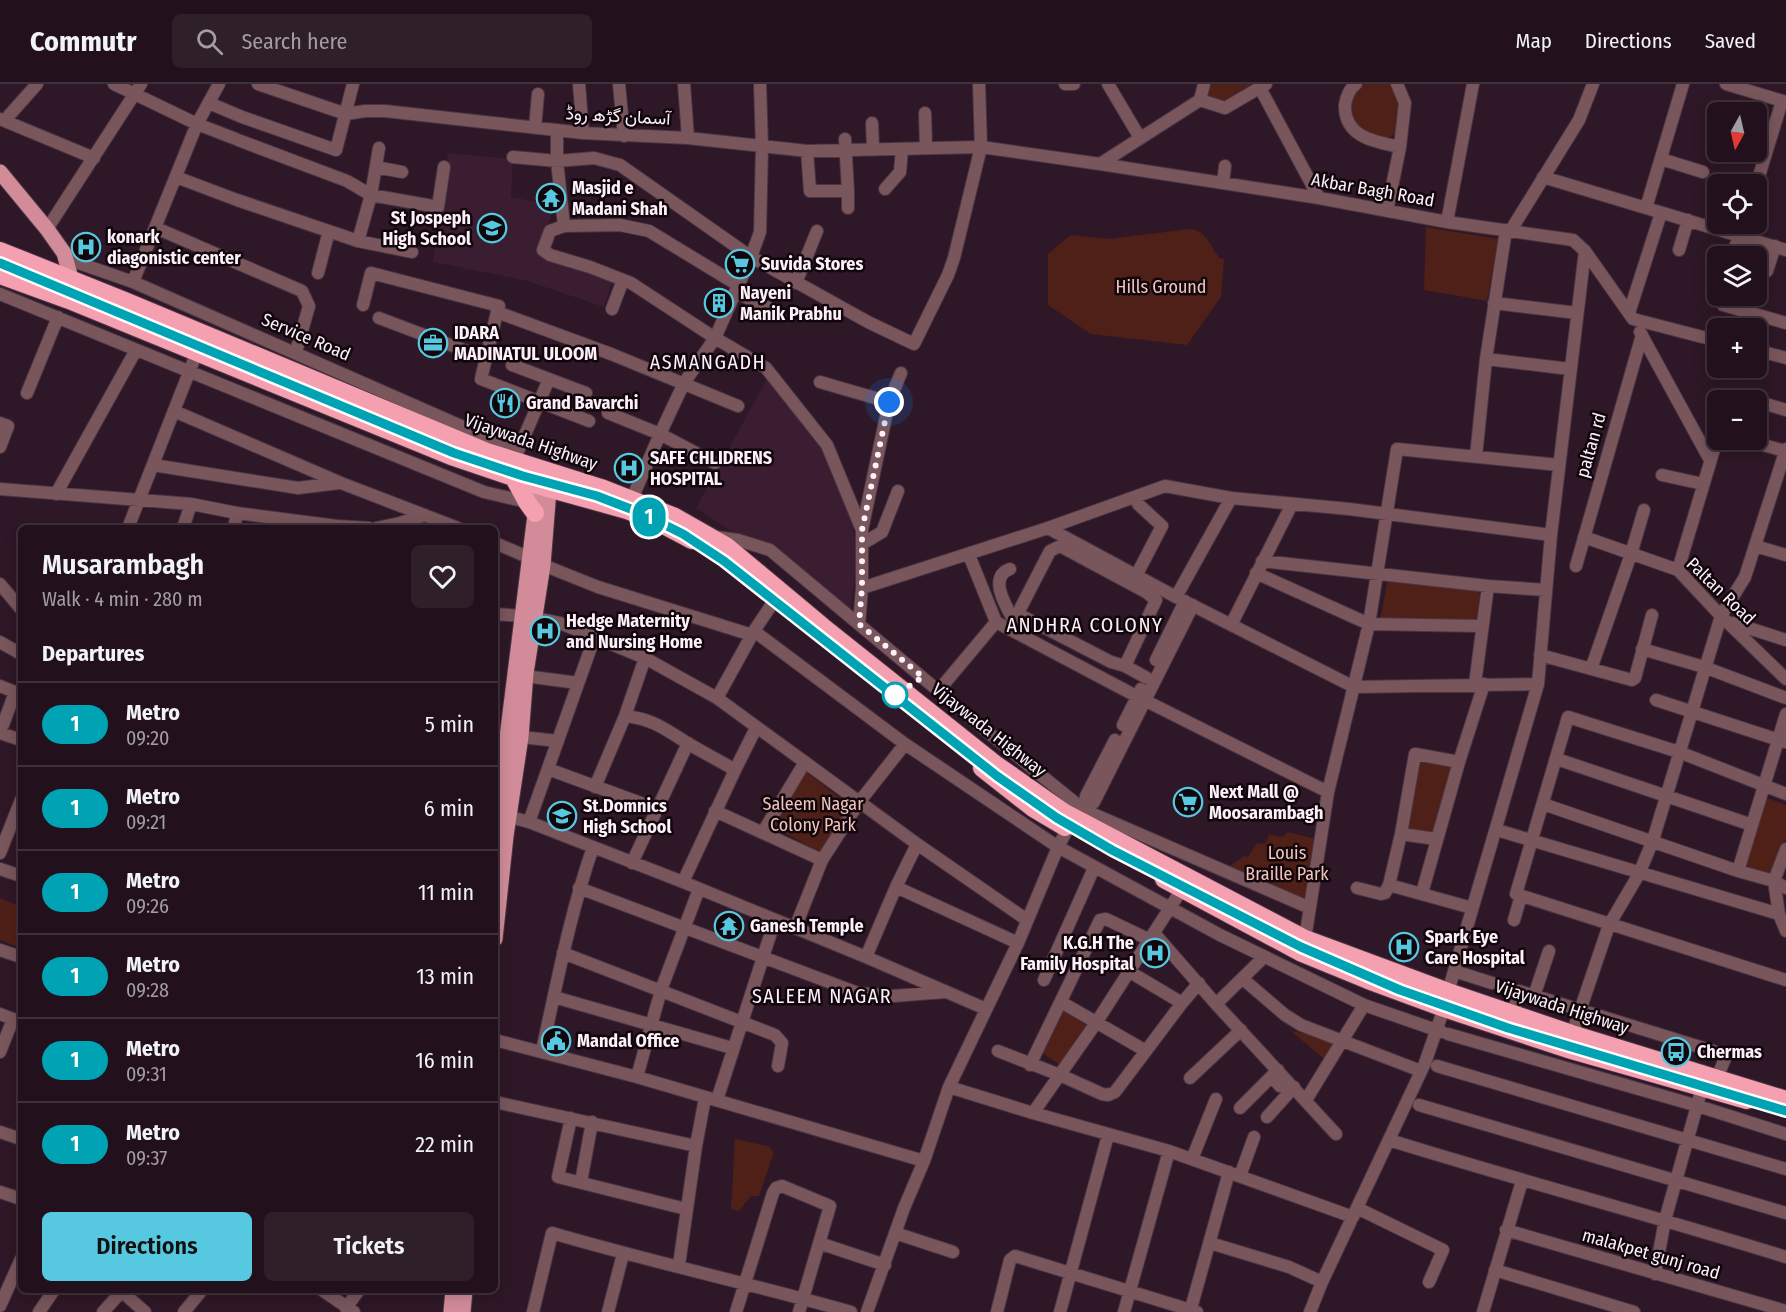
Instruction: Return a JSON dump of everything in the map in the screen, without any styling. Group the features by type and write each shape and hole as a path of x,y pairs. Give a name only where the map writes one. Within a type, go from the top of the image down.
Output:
{"highway":[{"name":"Vijaywada Highway","path":"0,251 71,278 277,364 380,398 545,479 658,522 712,550 774,602 1013,785 1305,939 1446,1000 1513,1014 1570,1041"},
{"name":"Vijaywada Highway","path":"0,275 69,300 451,456 515,463"},
{"path":"265,380 277,364"},
{"path":"515,463 531,508"},
{"name":"Vijaywada Highway","path":"545,479 602,488 675,517 708,535 733,552 1013,785"},
{"name":"Vijaywada Highway","path":"1076,819 1182,889 1302,953 1570,1041 1706,1091 1786,1111"},
{"name":"Vijaywada Highway","path":"1706,1091 1786,1100"}],"main road":[{"path":"0,172 47,229 67,259 71,278"},
{"path":"536,561 531,508 545,479"},
{"path":"498,864 508,731 529,617 545,479"},
{"path":"452,1312 453,1293"},
{"path":"464,1312 465,1293"}],"street":[{"path":"37,84 2,119 94,158"},
{"path":"114,84 138,89 197,124 347,181 371,195 438,207 444,167"},
{"path":"133,282 197,124 219,84"},
{"name":"آسمان گڑھ روڈ","path":"258,84 346,114 385,111 583,133 688,138 807,151 845,144 873,149 981,147"},
{"path":"209,103 336,150 353,84"},
{"path":"579,84 583,133"},
{"path":"619,84 624,136"},
{"path":"684,84 688,138"},
{"path":"631,501 684,383 715,338 751,258 760,232 762,147 760,84"},
{"path":"513,157 557,161 594,158 620,165 751,258 868,322 914,344 948,275 981,147 979,84"},
{"path":"1065,84 1074,84"},
{"path":"1107,84 1140,138"},
{"path":"1100,164 1200,100 1204,84"},
{"path":"1356,84 1351,87 1345,103 1347,119 1357,134 1373,142 1400,147"},
{"path":"1387,211 1400,147 1405,103 1397,84"},
{"path":"1447,222 1473,84 1485,84"},
{"path":"1476,456 1486,358 1508,230 1580,120 1593,84"},
{"path":"1646,208 1683,84"},
{"path":"1726,84 1784,102 1760,174"},
{"path":"1200,100 1225,108 1263,86 1319,198"},
{"path":"47,229 138,89"},
{"path":"536,128 538,94"},
{"path":"925,113 926,148"},
{"path":"872,123 873,149"},
{"path":"557,130 557,161 564,226"},
{"path":"845,144 848,208"},
{"name":"Akbar Bagh Road","path":"981,147 1319,198 1447,222 1573,240 1585,251 1631,316 1710,460"},
{"path":"358,241 371,195 380,148"},
{"path":"885,189 900,172 902,149"},
{"path":"807,151 810,191 848,191"},
{"path":"1661,159 1703,172"},
{"path":"1223,183 1225,166"},
{"path":"376,167 402,172"},
{"path":"176,177 358,241 412,252"},
{"path":"1543,177 1661,213 1707,223"},
{"path":"1661,213 1631,316 1707,337"},
{"path":"1679,250 1688,220"},
{"path":"771,309 649,231 620,225 564,226 549,231 543,250 550,255 631,283 766,368 827,445 862,530"},
{"path":"156,228 302,291 309,306 296,352"},
{"path":"318,273 329,231"},
{"path":"796,283 817,231"},
{"path":"1751,234 1781,248 1767,271"},
{"path":"1310,1312 1405,1101 1442,1032 1446,1000 1454,971 1538,684 1551,535 1585,251"},
{"name":"Service Road","path":"67,259 133,282 296,352 380,398"},
{"path":"363,305 371,273 499,306 485,358 481,377 483,381 589,421"},
{"path":"612,309 623,280"},
{"path":"0,294 484,492 531,508"},
{"path":"1494,303 1577,313"},
{"path":"1726,306 1786,323"},
{"path":"497,312 684,383 738,406"},
{"path":"27,393 58,317"},
{"path":"379,318 485,358"},
{"name":"paltan rd","path":"1576,566 1642,334"},
{"path":"56,494 135,350"},
{"path":"129,525 197,352"},
{"path":"1767,353 1786,358"},
{"path":"1486,358 1570,369"},
{"path":"512,365 586,393"},
{"path":"859,624 862,588 862,530 889,402 901,373"},
{"path":"515,463 549,379"},
{"path":"820,382 889,402"},
{"path":"1767,405 1786,410"},
{"path":"174,411 341,483 448,525"},
{"path":"608,413 660,434 715,463"},
{"path":"0,423 8,426 0,447"},
{"path":"1305,939 1328,792 1369,624 1397,449 1559,465"},
{"path":"1570,1041 1609,925 1639,874 1653,840 1704,667 1745,577 1785,456 1767,449"},
{"path":"1678,570 1713,450"},
{"path":"153,465 298,488 341,483"},
{"path":"1662,475 1703,484"},
{"path":"862,588 969,555 1165,486 1231,498 1387,514 1551,535"},
{"path":"0,489 191,504 299,524 318,525"},
{"path":"862,544 882,532 898,490"},
{"path":"867,1312 924,1161 949,1087 1018,943 1058,847 1076,819 1086,796 1141,699 1231,498"},
{"path":"184,525 191,504"},
{"path":"1136,576 1162,526 1138,504"},
{"path":"1231,625 1292,504"},
{"path":"1591,669 1644,510"},
{"path":"235,525 237,513"},
{"path":"394,525 425,515"},
{"path":"418,525 425,515"},
{"path":"1048,528 1184,601 1354,687 1538,684"},
{"path":"708,535 738,540 771,550 939,690 1076,819 1310,908"},
{"name":"Paltan Road","path":"1584,537 1678,570 1725,620 1786,679"},
{"path":"498,544 597,586 753,633 905,744 1058,847 1220,935 1364,1005 1442,1032 1706,1091 1786,1134"},
{"path":"1015,623 1050,551 1060,546 1146,592 1156,600 1125,666"},
{"path":"1755,546 1786,555"},
{"path":"969,555 996,622"},
{"path":"1262,561 1488,586 1546,590"},
{"path":"1010,569 1003,571 998,582 1005,605 1015,623 1141,699 1328,792"},
{"path":"1256,573 1369,624 1481,626"},
{"path":"0,584 18,605"},
{"path":"1422,893 1480,684 1481,626 1488,586"},
{"path":"1141,699 1147,678 1184,601"},
{"path":"717,698 753,633 774,602"},
{"path":"498,614 560,623 595,636 645,658 717,698 1027,921"},
{"path":"1540,655 1632,680 1635,678 1652,615"},
{"path":"1725,620 1786,640"},
{"path":"996,622 1015,623 1125,666 1147,678"},
{"path":"939,690 996,622"},
{"path":"529,822 595,636"},
{"path":"0,642 18,652"},
{"path":"1642,649 1704,667 1786,698"},
{"path":"595,787 626,716 645,658"},
{"path":"520,675 578,683"},
{"path":"0,686 15,692 3,725 0,727"},
{"path":"1656,700 1782,741"},
{"path":"1738,871 1764,785 1782,741 1786,714"},
{"path":"626,716 651,720 735,770"},
{"path":"1786,794 1679,752 1568,717 1516,894 1786,980"},
{"path":"683,882 756,728"},
{"path":"508,731 558,741"},
{"path":"0,733 18,739"},
{"path":"632,863 688,743"},
{"path":"795,928 822,860 860,801 905,744"},
{"path":"1357,888 1381,894 1385,893 1389,885 1401,834 1415,754 1459,762"},
{"path":"1557,759 1752,825"},
{"path":"763,832 805,762"},
{"path":"548,769 657,809"},
{"path":"1544,804 1738,871 1774,881 1786,888"},
{"path":"0,853 6,822 18,808"},
{"path":"715,811 822,860"},
{"path":"500,814 529,822 683,882 986,1009"},
{"path":"1497,830 1779,914"},
{"path":"1401,834 1436,839"},
{"path":"866,957 917,844"},
{"path":"542,1051 579,888 593,847"},
{"path":"1786,849 1774,881 1779,914 1786,931"},
{"path":"1044,980 1094,868"},
{"path":"0,870 18,875"},
{"path":"1389,885 1472,908"},
{"path":"896,887 1018,943"},
{"path":"579,888 858,993 893,996 949,992"},
{"path":"637,1077 661,990 699,889"},
{"path":"1033,1113 1130,972 1182,889"},
{"path":"1514,920 1521,896"},
{"path":"1030,1065 1100,920 1106,919 1152,937 1199,983 1241,1030 1287,1088 1336,1134"},
{"path":"679,1266 696,1146 775,920"},
{"path":"0,950 18,956"},
{"path":"1534,996 1549,951"},
{"path":"563,953 769,1032 780,1039 782,1047 778,1066"},
{"path":"1216,1004 1264,957"},
{"path":"1454,971 1491,983"},
{"path":"1130,972 1182,1003"},
{"path":"1243,979 1285,1015 1301,1025 1421,1071"},
{"path":"998,1051 1108,1095 1115,1092 1199,983"},
{"path":"1513,1014 1519,991 1726,1056 1706,1091 1688,1140 1665,1220 1654,1274"},
{"path":"554,997 732,1048"},
{"path":"1061,1002 1146,1051"},
{"path":"1267,1117 1287,1088 1343,1040 1364,1005"},
{"path":"0,1014 17,1020 0,1052"},
{"path":"1190,1078 1241,1030"},
{"path":"498,1041 637,1077 924,1161"},
{"path":"1437,1066 1786,1169"},
{"path":"949,1087 1169,1151 1355,1213 1443,1250 1429,1281"},
{"path":"1240,1108 1287,1088"},
{"path":"1192,1159 1216,1099"},
{"path":"498,1103 696,1146"},
{"path":"1419,1105 1786,1213"},
{"path":"571,1118 558,1177 686,1209"},
{"path":"581,1182 592,1122"},
{"path":"0,1132 18,1138"},
{"path":"1060,1312 1108,1135"},
{"path":"997,1312 1012,1257 1193,1311 1210,1243 1235,1174 1254,1137"},
{"path":"1389,1140 1786,1257"},
{"path":"1124,1312 1169,1151"},
{"path":"1483,1312 1522,1181"},
{"path":"736,1312 776,1188 782,1186 830,1206 799,1312"},
{"path":"0,1192 18,1197"},
{"name":"malakpet gunj road","path":"1506,1230 1786,1311"},
{"path":"533,1312 552,1233 623,1254 679,1266 851,1312"},
{"path":"895,1233 953,1252"},
{"path":"819,1243 885,1265"},
{"path":"1210,1243 1288,1267 1322,1282"},
{"path":"612,1311 623,1254"},
{"path":"0,1306 18,1267"},
{"path":"1495,1270 1634,1312"},
{"path":"45,1310 53,1293"},
{"path":"103,1312 119,1293"},
{"path":"123,1293 145,1312"},
{"path":"184,1312 200,1293"},
{"path":"327,1293 350,1310 358,1293"}],"shaded area":[{"name":"St Jospeph High School","path":"448,153 513,159 511,197 554,205 540,252 613,279 604,307 524,280 433,262"},
{"path":"767,379 816,437 830,463 853,526 857,560 851,610 696,508"}],"green space":[{"path":"1211,84 1252,84 1223,101 1208,95"},
{"path":"1364,84 1395,84 1403,104 1400,131 1390,137 1380,139 1354,126 1347,100"},
{"path":"1426,227 1498,239 1487,301 1424,290"},
{"name":"Hills Ground","path":"1190,229 1204,235 1219,258 1224,259 1221,297 1187,345 1091,334 1048,305 1048,254 1071,235 1109,239"},
{"path":"1388,578 1480,589 1477,620 1380,620"},
{"path":"1419,762 1452,767 1433,836 1407,832"},
{"name":"Saleem Nagar Colony Park","path":"805,771 850,806 821,853 774,827"},
{"path":"1767,798 1786,805 1786,839 1769,877 1744,870"},
{"name":"Louis Braille Park","path":"1288,832 1320,840 1308,902 1230,866 1244,856 1248,857 1257,843 1265,844 1269,835 1282,837"},
{"path":"0,898 18,906 18,947 0,940"},
{"path":"1061,1009 1086,1025 1060,1065 1042,1053"},
{"path":"1291,1031 1340,1040 1328,1062"},
{"path":"735,1139 768,1146 774,1152 759,1196 751,1196 739,1211 731,1209"}],"railway":[{"path":"0,258 456,448 617,498 643,508 685,530 727,557 1000,772 1060,814 1114,846 1303,943 1402,986 1510,1023 1786,1106"}],"metro line":[{"name":"1","path":"0,263 454,453 523,476 616,502 683,534 724,561 962,749 1057,818 1112,850 1301,947 1400,990 1508,1028 1786,1111"}],"place":[{"name":"Masjid e Madani Shah","path":"551,198"},
{"name":"St Jospeph High School","path":"492,228"},
{"name":"konark diagonistic center","path":"86,247"},
{"name":"Suvida Stores","path":"740,264"},
{"name":"Nayeni Manik Prabhu","path":"719,303"},
{"name":"IDARA MADINATUL ULOOM","path":"433,343"},
{"name":"Grand Bavarchi","path":"505,403"},
{"name":"SAFE CHLIDRENS HOSPITAL","path":"629,468"},
{"name":"Hedge Maternity and Nursing Home","path":"545,631"},
{"name":"Next Mall @ Moosarambagh","path":"1188,802"},
{"name":"St.Domnics High School","path":"562,816"},
{"name":"Ganesh Temple","path":"729,926"},
{"name":"Spark Eye Care Hospital","path":"1404,947"},
{"name":"K.G.H The Family Hospital","path":"1155,953"},
{"name":"Mandal Office","path":"556,1041"},
{"name":"Chermas","path":"1676,1052"}],"district":[{"name":"ASMANGADH","path":"708,362"},
{"name":"ANDHRA COLONY","path":"1085,625"},
{"name":"SALEEM NAGAR","path":"822,996"}],"route":[{"path":"889,402 862,530 862,588 859,624 923,677 895,695"}]}
